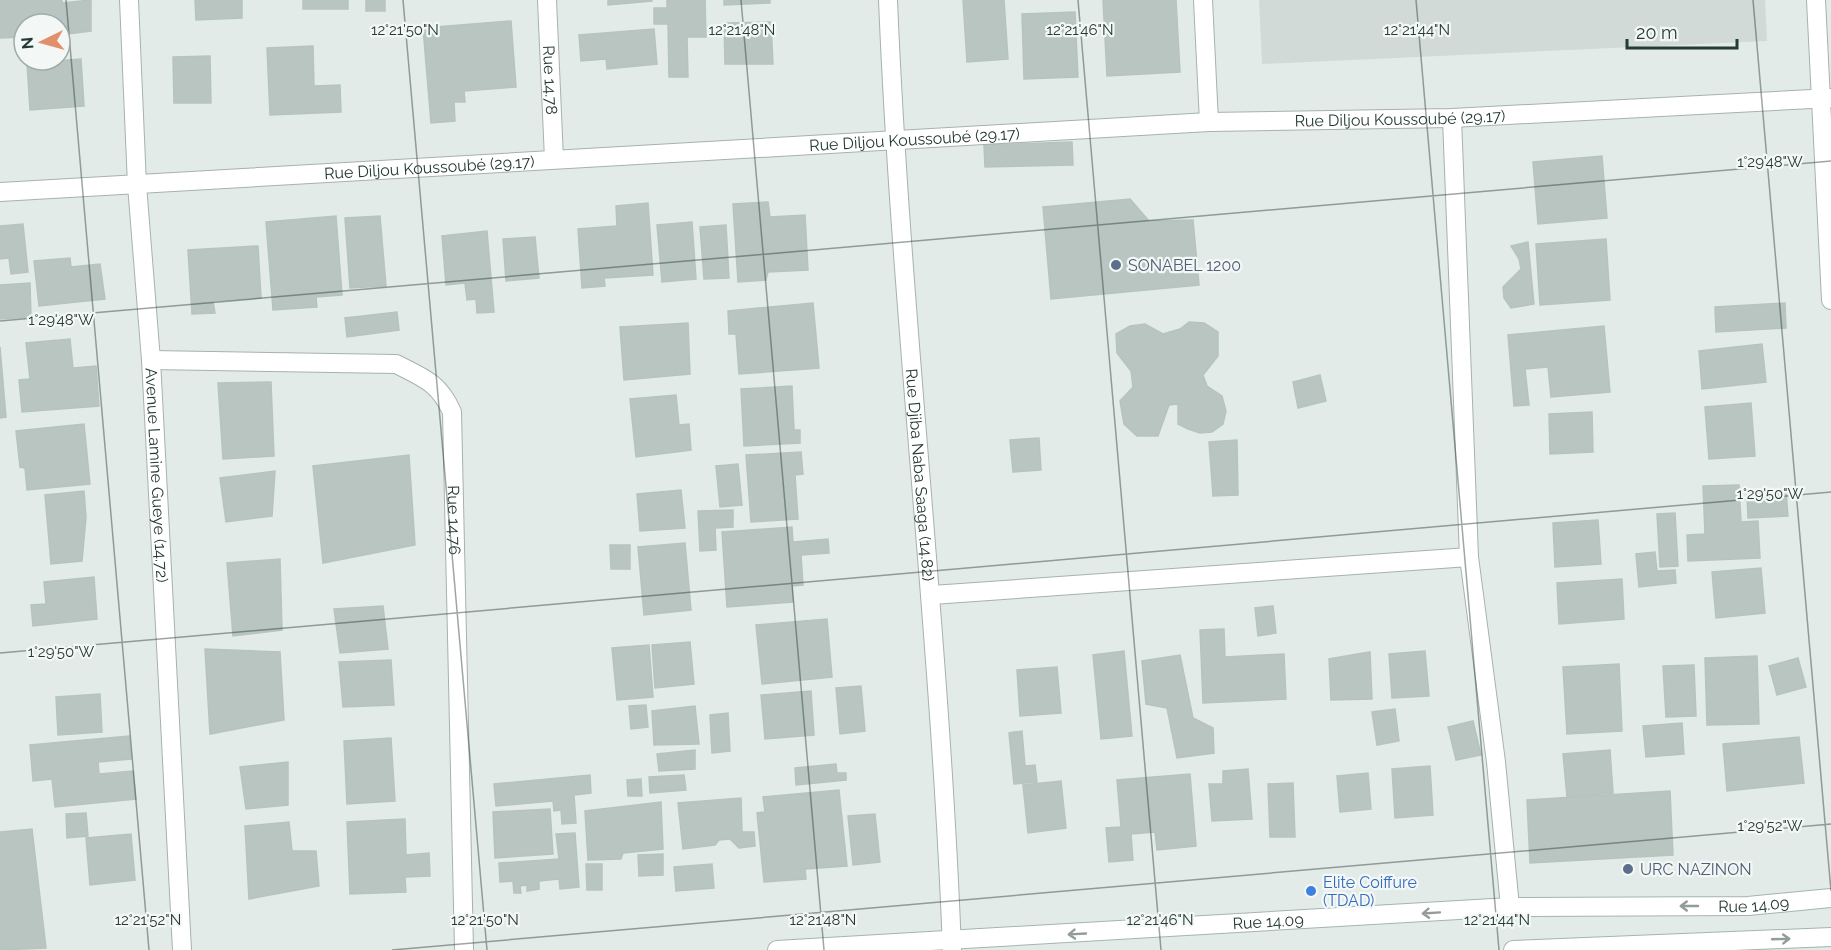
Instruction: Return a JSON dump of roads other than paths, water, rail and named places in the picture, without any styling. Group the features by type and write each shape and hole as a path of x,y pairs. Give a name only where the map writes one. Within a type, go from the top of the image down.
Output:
{"street":[{"name":"Avenue Lamine Gueye (14.72)","path":"129,0 137,185 151,360 182,950"},
{"name":"Rue 14.78","path":"547,0 554,159"},
{"name":"Rue Djiba Naba Saaga (14.82)","path":"888,0 894,139 932,596 952,946"},
{"path":"1203,0 1209,122"},
{"path":"1815,0 1825,98 1831,300"},
{"name":"Rue Diljou Koussoubé (29.17)","path":"0,192 1209,122 1452,118 1825,98"},
{"path":"1452,118 1469,557 1496,762 1510,907"},
{"name":"Rue 14.76","path":"151,360 396,364 425,378 444,394 452,412 464,950"},
{"path":"932,596 1469,557"},
{"name":"Rue 14.09","path":"777,950 952,946 1510,907 1748,906 1831,898"},
{"path":"1513,950 1831,937"}],"place":[{"name":"SONABEL 1200","path":"1116,265"},
{"name":"URC NAZINON","path":"1628,869"},
{"name":"Elite Coiffure (TDAD)","path":"1311,891"}]}
